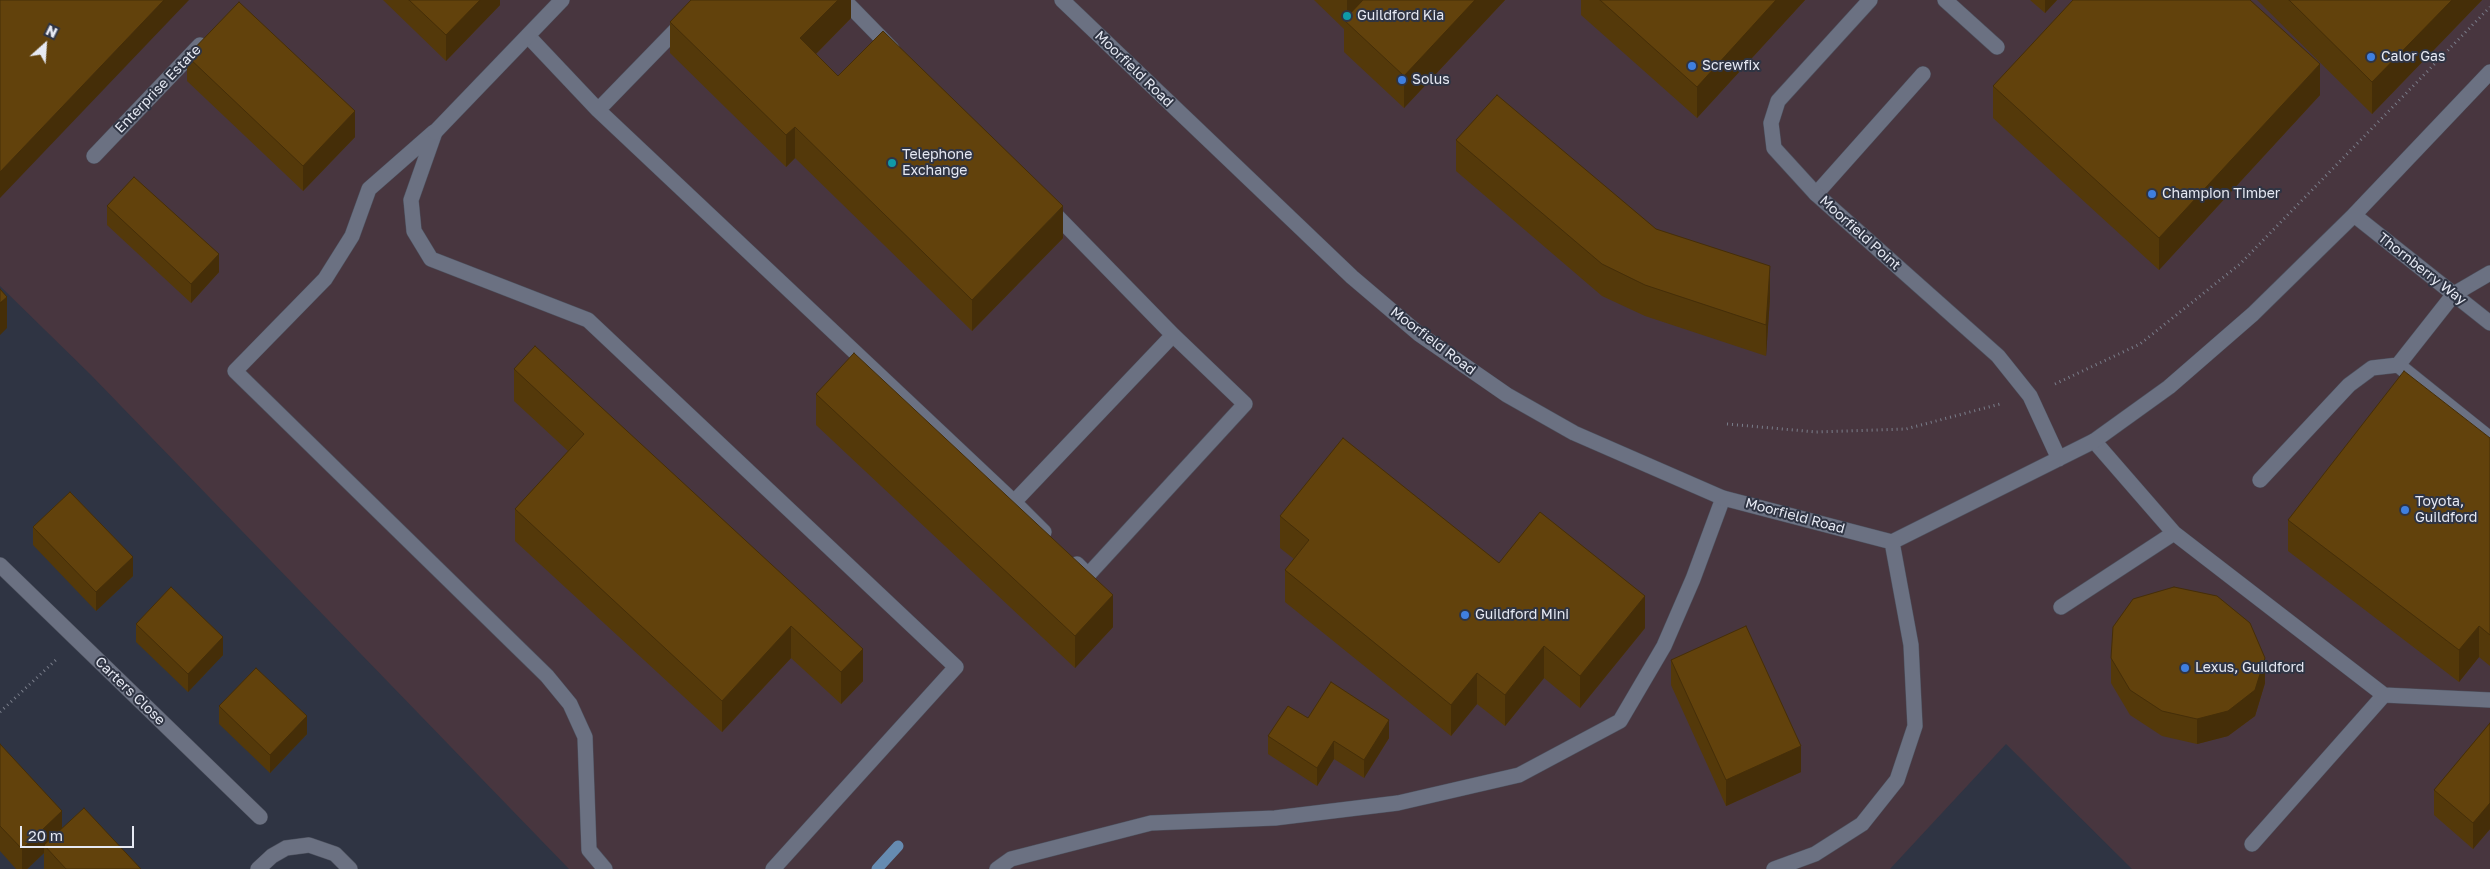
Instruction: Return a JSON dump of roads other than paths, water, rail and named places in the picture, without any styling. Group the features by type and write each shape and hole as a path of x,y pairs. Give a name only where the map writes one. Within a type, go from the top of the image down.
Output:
{"street":[{"path":"562,0 435,132 369,188 352,236 325,279 235,371 547,676 570,704 585,737 590,850 605,869"},
{"path":"598,110 705,0"},
{"path":"844,0 900,57"},
{"name":"Moorfield Road","path":"1062,0 1352,277 1419,334 1508,395 1574,433 1723,498 1892,542"},
{"name":"Moorfield Point","path":"1870,0 1778,101 1771,123 1774,148 1816,194 1998,356 2030,396 2059,459"},
{"path":"1945,0 1997,47"},
{"name":"Enterprise Estate","path":"94,156 209,36"},
{"path":"528,36 598,110 1014,502 1054,542"},
{"path":"1774,869 1815,854 1862,824 1897,780 1914,726 1911,645 1892,542 2094,441 2169,388 2253,314 2354,215 2490,72"},
{"path":"1816,194 1923,74"},
{"path":"435,132 411,200 414,231 431,259 588,320 956,667 773,869"},
{"path":"1040,199 1172,335 1245,404 1088,575 1068,555"},
{"name":"Thornberry Way","path":"2354,215 2490,323"},
{"path":"2260,480 2349,385 2372,368 2398,365 2454,294 2490,273"},
{"path":"1014,502 1172,335"},
{"path":"2398,365 2490,439"},
{"path":"2094,441 2174,533 2384,695 2490,700"},
{"path":"997,869 1011,859 1151,823 1275,818 1398,803 1519,775 1620,721 1664,646 1694,580 1723,498"},
{"path":"2061,607 2174,533"},
{"name":"Carters Close","path":"0,565 260,817"},
{"path":"2252,844 2384,695"},
{"path":"258,869 272,856 286,848 309,846 335,854 350,869"}],"waterway":[{"path":"877,869 898,846"}],"place":[{"name":"Guildford Kia","path":"1347,16"},
{"name":"Calor Gas","path":"2371,57"},
{"name":"Screwfix","path":"1692,66"},
{"name":"Solus","path":"1402,80"},
{"name":"Telephone Exchange","path":"892,163"},
{"name":"Champion Timber","path":"2152,194"},
{"name":"Toyota, Guildford","path":"2405,510"},
{"name":"Guildford Mini","path":"1465,615"},
{"name":"Lexus, Guildford","path":"2185,668"}]}
